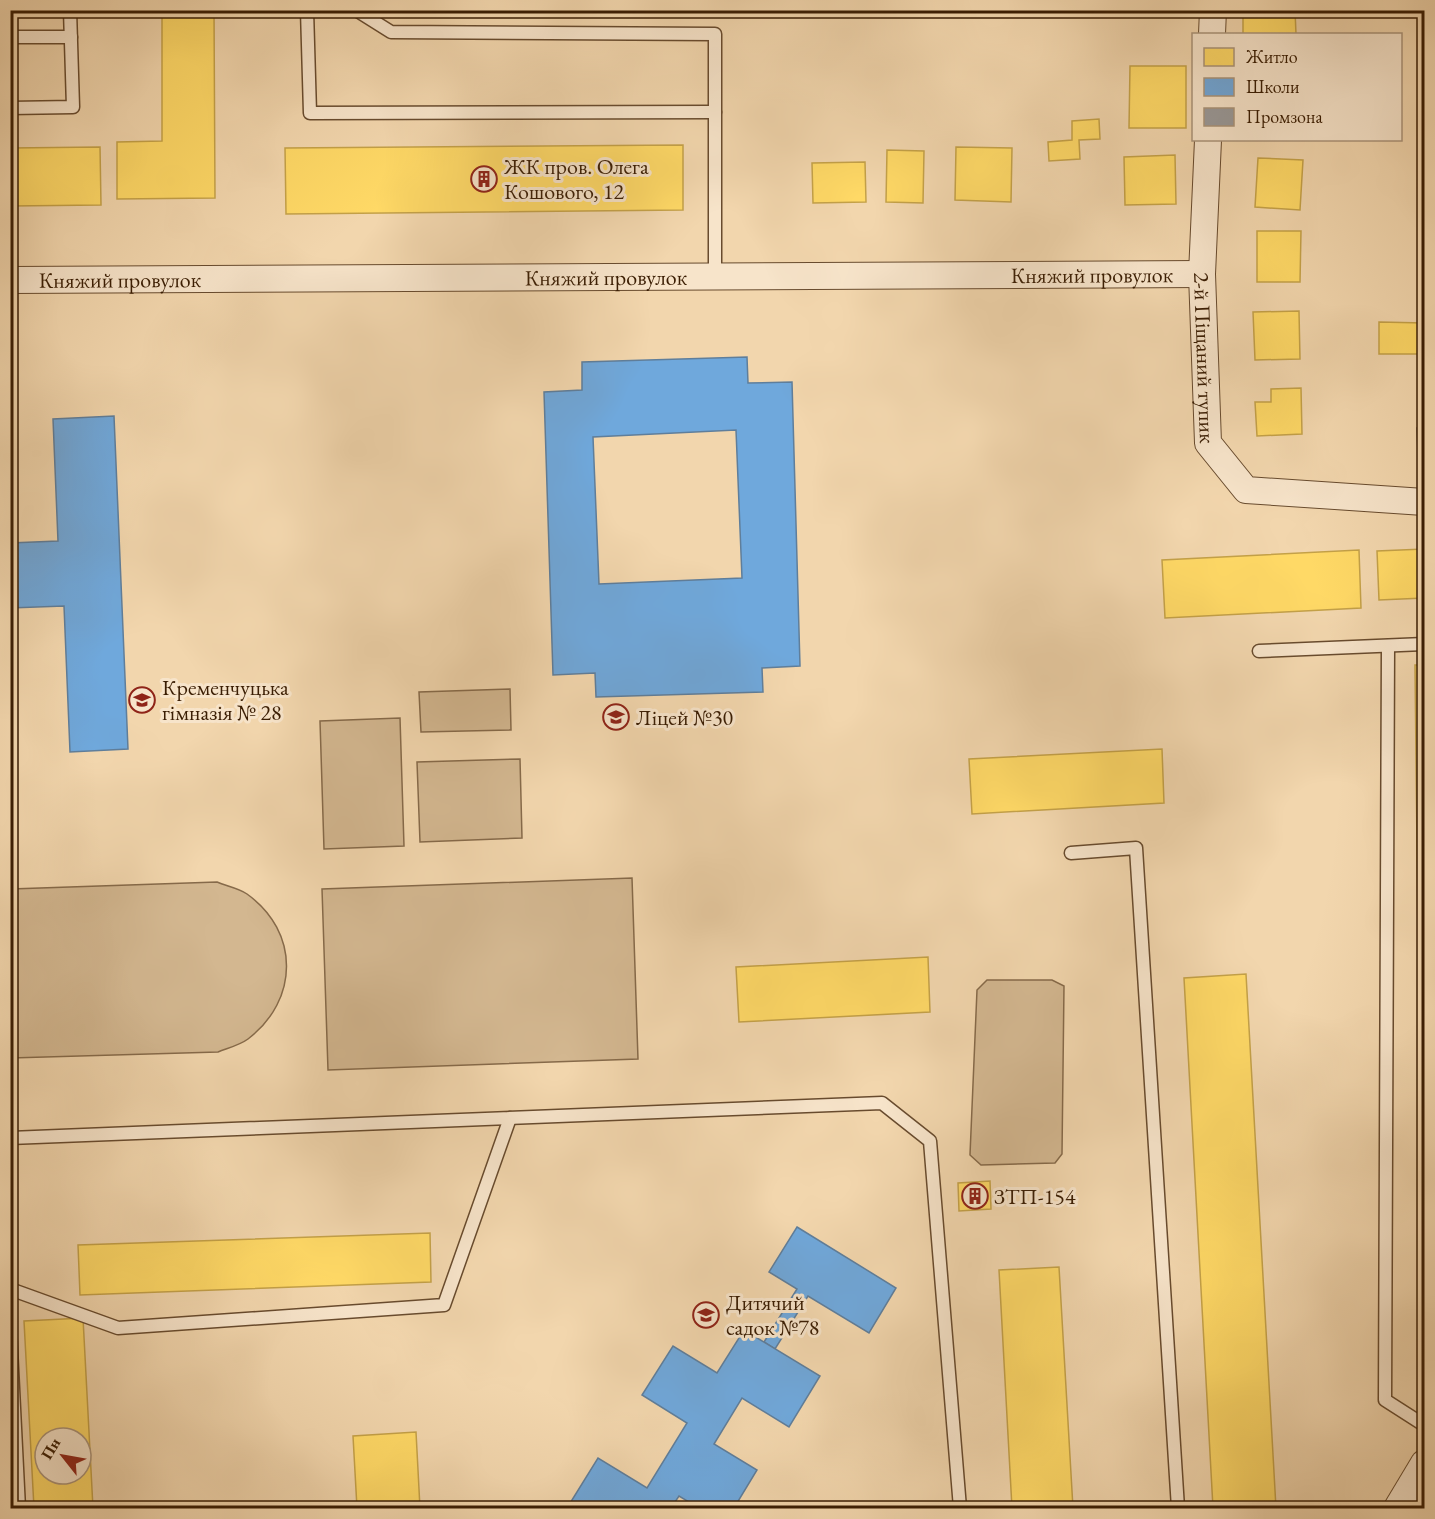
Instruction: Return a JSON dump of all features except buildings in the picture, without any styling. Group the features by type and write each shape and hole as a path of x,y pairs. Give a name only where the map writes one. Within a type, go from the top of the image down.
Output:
{"street":[{"path":"1212,33 1213,10"},
{"name":"2-й Піщаний тупик","path":"1208,141 1202,274 1208,443 1246,490 1425,502"},
{"name":"Княжий провулок","path":"10,280 1202,274"},
{"path":"1397,1509 1425,1462"}],"lane":[{"path":"10,108 73,107 70,10"},
{"path":"307,10 310,113 715,112"},
{"path":"356,10 391,32 715,34 715,278"},
{"path":"10,37 71,37"},
{"path":"1259,651 1425,644"},
{"path":"1388,646 1385,1400 1425,1425"},
{"path":"1071,853 1136,848 1178,1509"},
{"path":"10,1138 882,1103 930,1141 960,1509"},
{"path":"10,1289 118,1328 444,1305 510,1118"},
{"path":"10,1328 19,1509"}],"shaded area":[{"path":"510,689 511,730 421,732 419,692"},
{"path":"400,718 404,846 324,849 320,721"},
{"path":"520,759 522,838 420,842 417,762"},
{"path":"632,878 638,1059 328,1070 322,889"},
{"path":"217,882 244,892 264,910 277,927 284,946 286,966 284,986 277,1005 265,1023 248,1039 218,1052 11,1058 11,889"},
{"path":"987,980 1052,980 1064,986 1062,1154 1055,1163 981,1165 970,1155 977,990"}],"place":[{"name":"ЖК пров. Олега Кошового, 12","path":"484,179"},
{"name":"Кременчуцька гімназія № 28","path":"142,700"},
{"name":"Ліцей №30","path":"616,717"},
{"name":"ЗТП-154","path":"975,1196"},
{"name":"Дитячий садок №78","path":"706,1315"}]}
